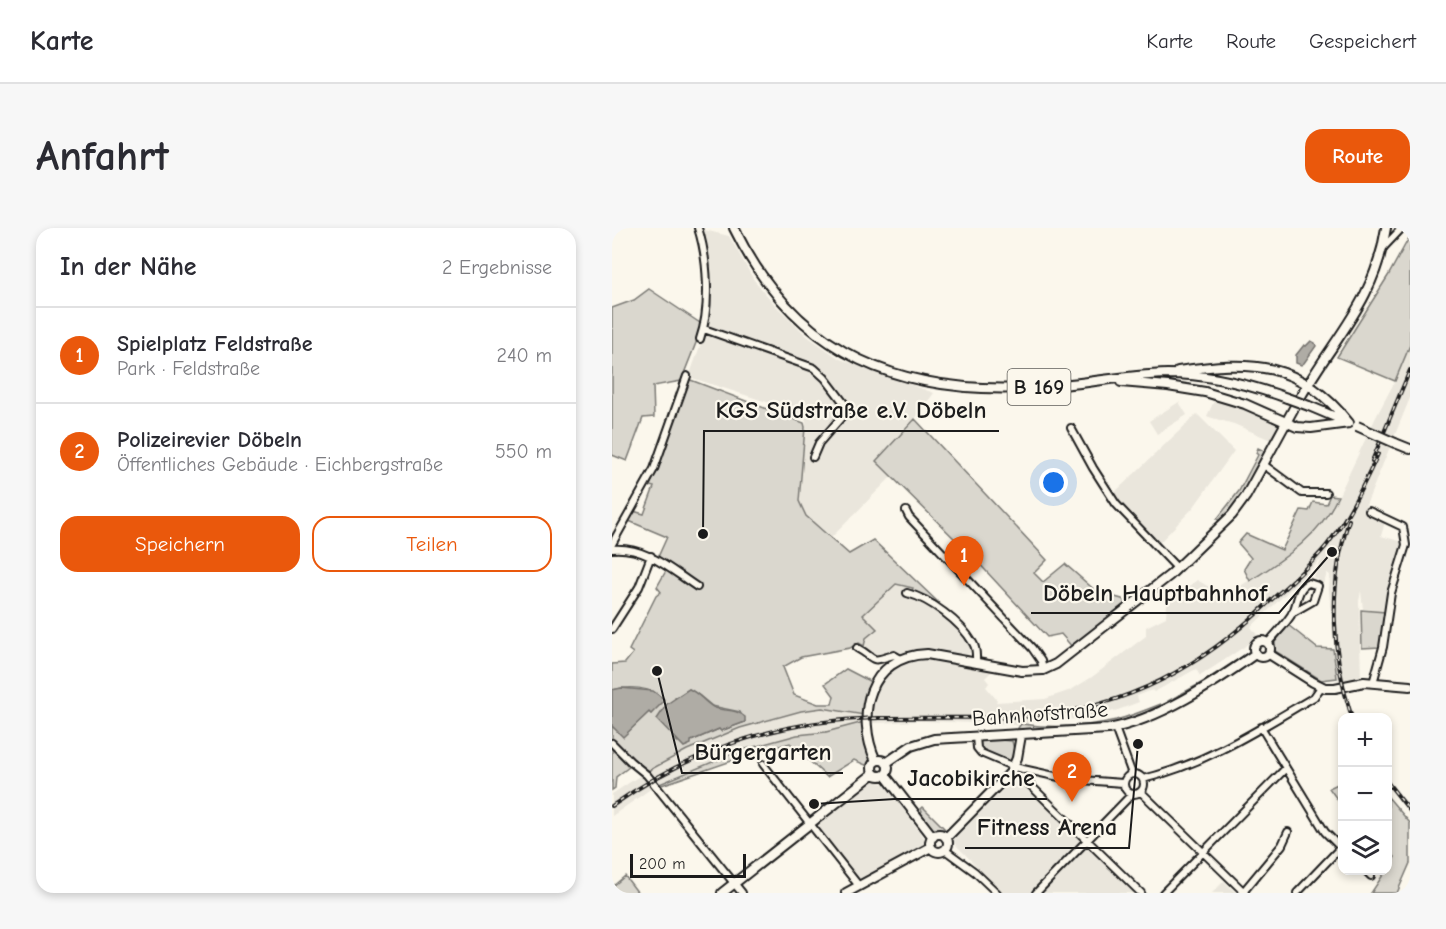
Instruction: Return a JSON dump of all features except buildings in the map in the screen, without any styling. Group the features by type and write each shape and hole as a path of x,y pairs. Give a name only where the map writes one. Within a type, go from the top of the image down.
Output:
{"main road":[{"name":"B 169","path":"734,228 758,271 791,312 836,347 880,370 926,383 967,388 1034,388 1167,374 1199,376 1228,381 1287,398 1409,448"},
{"path":"1300,398 1307,384 1360,307 1374,274 1386,229"},
{"path":"1167,374 1198,368 1236,365 1254,366 1286,374 1307,384 1329,399 1353,425"},
{"path":"1110,380 1205,392 1245,404 1297,427 1353,425"},
{"path":"876,761 867,722 868,697 884,671 911,656 927,654 1022,671 1043,670 1065,658 1177,568 1237,510 1295,406"},
{"path":"1262,641 1268,643 1271,650 1269,654 1261,658 1255,654 1254,647 1257,643 1262,641"},
{"name":"Bahnhofstraße","path":"886,763 908,748 924,742 1115,728 1137,721 1176,703 1212,683 1255,654"},
{"path":"1269,654 1321,687 1329,689 1358,683 1410,686"},
{"path":"946,838 1005,779 1014,767 1021,735"},
{"path":"882,760 886,763 888,768 885,776 878,777 873,774 871,767 876,761 882,760"},
{"path":"722,893 873,774"},
{"path":"885,776 933,837"},
{"path":"933,837 940,835 946,838"},
{"path":"931,847 933,837"},
{"path":"931,847 937,852 945,850 946,838"},
{"path":"846,893 931,847"}],"street":[{"path":"698,228 705,254 706,294 704,329 700,339"},
{"path":"1386,229 1402,229"},
{"path":"1382,249 1402,229"},
{"path":"704,329 809,366 825,378 847,407 845,413 819,443 813,457"},
{"path":"612,544 654,469 687,376"},
{"path":"1071,428 1116,504 1177,568"},
{"path":"1264,465 1302,493 1326,494"},
{"path":"906,511 909,517 1032,648 1041,660 1043,670"},
{"path":"1369,511 1403,527 1406,537 1406,545 1392,593 1383,647 1373,683"},
{"path":"612,549 632,550 651,556 697,587"},
{"path":"612,629 639,587 651,556"},
{"path":"1268,643 1293,610 1304,584 1318,586 1313,601 1293,610"},
{"path":"907,593 920,596 938,606 973,642 976,662"},
{"path":"857,648 873,660 894,655 901,660"},
{"path":"1143,779 1196,762 1230,746 1314,696 1321,687"},
{"path":"1261,727 1325,832 1338,844"},
{"path":"1115,728 1132,774"},
{"path":"976,737 977,748 981,753 1014,767 1080,781 1123,783"},
{"path":"612,743 647,775 742,893"},
{"path":"763,764 859,886"},
{"path":"1163,893 1286,768"},
{"path":"1138,775 1143,779 1144,787 1137,795 1131,795 1123,783 1127,776 1138,775"},
{"path":"1022,777 1141,893"},
{"path":"1141,792 1244,892 1282,845 1288,832"},
{"path":"1036,893 1131,795"},
{"path":"945,850 975,872 997,893"},
{"path":"1297,893 1338,852"}],"shaded area":[{"path":"700,229 729,236 754,280 776,306 807,336 840,359 934,393 915,419 877,461 892,476 832,537 806,516 799,501 806,420 770,403 689,377 707,326 708,293"},
{"path":"1410,236 1410,345 1395,381 1337,357 1388,276"},
{"path":"649,289 703,325 681,381 653,386 654,417 643,418 627,461 612,455 612,308 634,300"},
{"path":"1311,341 1316,346 1304,363 1301,365 1296,363 1296,355 1304,345 1306,346"},
{"path":"1410,345 1410,398 1364,510 1385,522 1381,536 1403,542 1384,612 1363,609 1361,591 1359,601 1361,680 1340,686 1337,678 1329,590 1330,575 1327,573 1324,583 1313,577 1322,559 1251,627 1257,635 1244,647 1200,676 1196,669 1154,692 1152,690 1137,696 1139,702 1118,710 1081,719 1031,721 1029,725 1021,724 1020,726 919,721 873,723 874,713 869,713 869,709 878,683 898,665 928,658 993,670 985,678 989,683 986,687 997,700 996,702 1045,699 1071,690 1092,677 1146,636 1146,627 1166,617 1167,604 1197,580 1225,596 1293,552 1330,514 1395,381"},
{"path":"688,379 804,423 799,501 806,516 849,554 873,540 939,603 912,591 913,588 896,584 863,615 877,629 866,638 864,646 859,643 850,648 801,657 783,667 794,695 818,704 832,704 834,696 825,684 846,669 873,683 864,715 822,708 801,711 740,728 687,750 646,772 612,740 612,726 623,736 649,712 651,714 663,699 646,689 612,690 612,664 625,663 633,653 629,650 656,596 661,592 657,587 667,569 688,585 688,580 672,565 658,557 667,537 629,521 633,511 644,514 654,487 650,486","holes":["689,689 712,706 740,712 745,722 721,731 719,729 691,741 677,742 675,738 675,698"]},
{"path":"1216,397 1255,410 1279,424 1273,441 1234,424 1207,416"},
{"path":"1179,402 1187,415 1157,434 1149,421"},
{"path":"1197,414 1234,451 1193,508 1156,546 1113,494"},
{"path":"915,419 1047,560 1034,573 1043,582 1065,564 1097,592 1122,599 1128,604 1073,648 1061,634 1047,637 974,558 876,461"},
{"path":"1258,448 1266,452 1238,504 1221,522 1217,519 1239,491 1258,455 1256,453"},
{"path":"1330,495 1338,496 1322,523 1288,555 1250,581 1244,569 1251,558 1238,543 1246,534 1282,550 1301,510 1309,511 1313,502 1326,504"},
{"path":"896,584 913,588 912,595 930,604 943,615 971,645 970,653 967,655 939,651 919,652 894,654 879,659 867,653 864,646 866,638 863,615"},
{"path":"1361,610 1385,612 1380,647 1362,648"},
{"path":"1288,625 1317,648 1333,649 1337,678 1321,680 1275,651 1275,642"},
{"path":"1248,653 1211,680 1168,702 1203,682"},
{"path":"621,688 653,691 664,699 651,714 649,712 623,737 612,726 612,690"},
{"path":"689,689 713,707 741,714 745,717 745,722 721,731 719,729 691,741 691,744 684,747 657,719 667,704"},
{"path":"1161,704 1147,712 1114,724 1018,731 1021,724 1069,726 1116,720"},
{"path":"822,708 864,715 864,722 826,732 797,735 703,765 657,785 646,772 687,750 740,728 810,709"},
{"path":"864,722 870,759 868,766 854,760 827,777 790,743 657,785 739,751 797,735 826,732"},
{"path":"987,739 1012,741 1014,749 1011,761 983,751 979,744 980,741"},
{"path":"612,748 629,767 616,777 615,788 612,790"},
{"path":"641,775 652,788 612,816 612,794"},
{"path":"1020,776 1136,893 1003,893 952,841 1016,777"},
{"path":"873,780 885,784 928,843 861,881 815,825"},
{"path":"1338,784 1338,800 1329,788"},
{"path":"1392,802 1410,823 1410,863 1397,893 1371,893 1383,875 1392,875 1392,862 1395,857 1392,854"},
{"path":"923,807 947,831 934,831 919,815"},
{"path":"625,876 638,893 612,893 612,887"},
{"path":"1224,881 1236,893 1212,893"}],"railway":[{"path":"1372,461 1410,370"},
{"path":"612,806 635,790 684,763 735,742 762,734 816,723 871,718 1033,716 1100,704 1162,680 1218,646 1314,560 1335,535 1349,513 1378,454"},
{"path":"1349,520 1338,569 1335,619 1340,669 1351,713"},
{"path":"1392,788 1410,811"}],"place":[{"name":"KGS Südstraße e.V. Döbeln","path":"703,534"},
{"name":"Döbeln Hauptbahnhof","path":"1332,552"},
{"name":"Spielplatz Feldstraße","path":"964,586"},
{"name":"Bürgergarten","path":"657,671"},
{"name":"Fitness Arena","path":"1138,744"},
{"name":"Polizeirevier Döbeln","path":"1072,802"},
{"name":"Jacobikirche","path":"814,804"}]}
